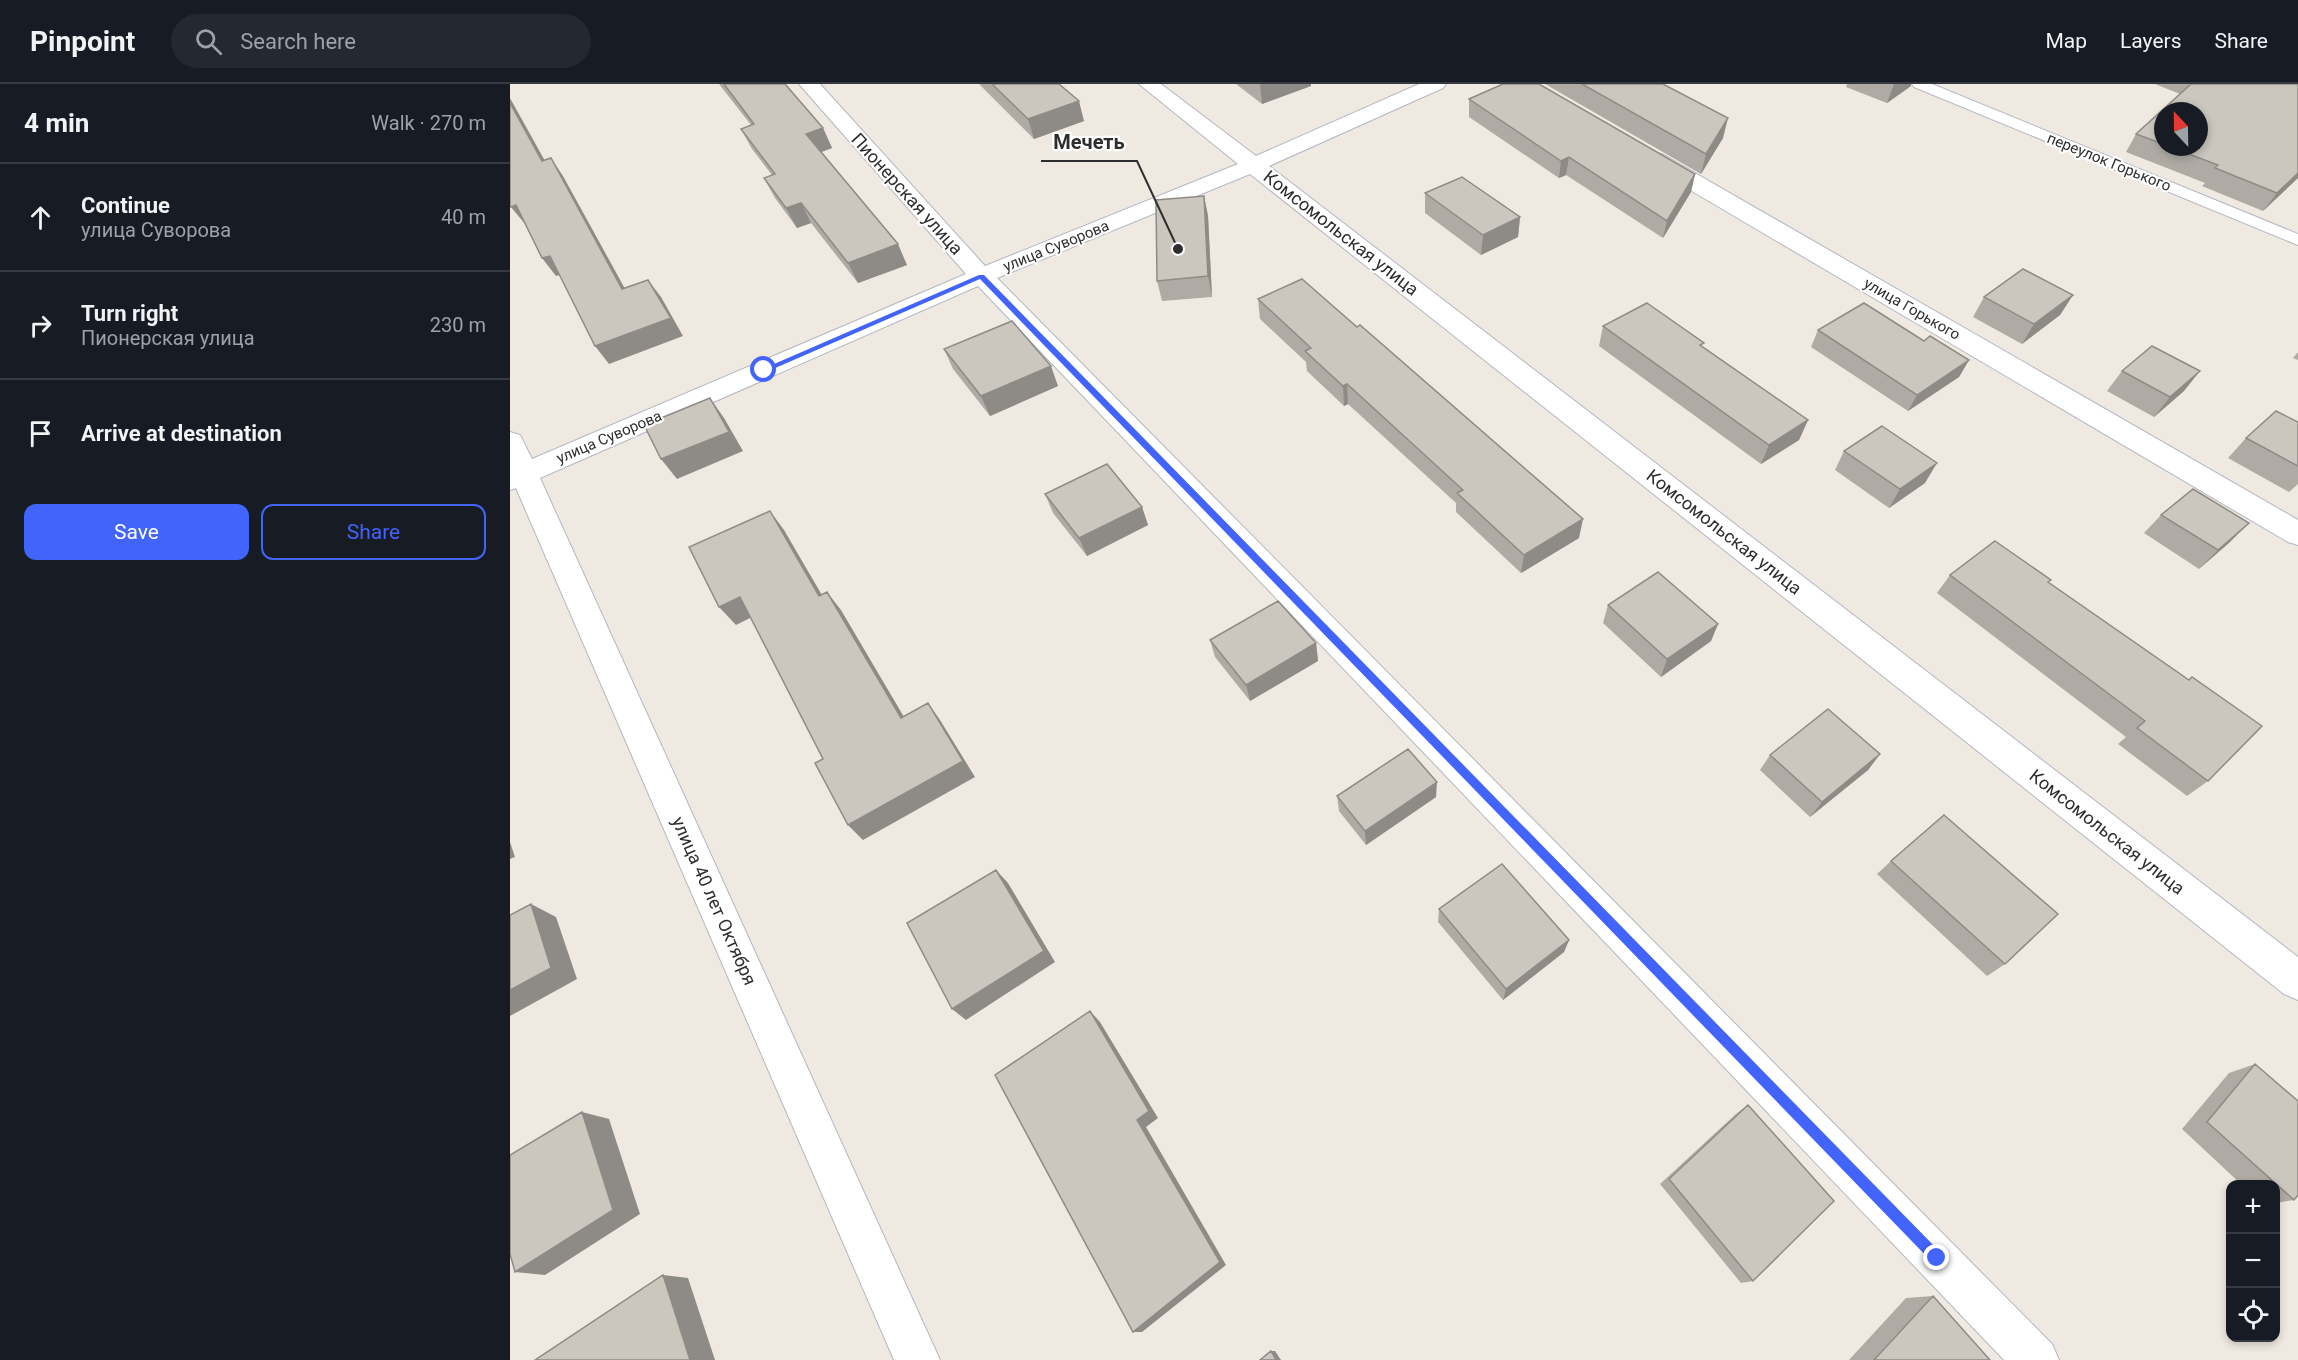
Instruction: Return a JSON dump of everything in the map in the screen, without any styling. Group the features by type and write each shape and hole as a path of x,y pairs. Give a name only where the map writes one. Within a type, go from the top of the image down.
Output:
{"street":[{"name":"Пионерская улица","path":"809,84 981,276 2036,1360"},
{"name":"Комсомольская улица","path":"1149,84 2298,981"},
{"name":"улица Суворова","path":"515,465 1254,165 1436,84"},
{"name":"улица Горького","path":"1639,150 2298,534"},
{"name":"улица 40 лет Октября","path":"515,465 917,1360"}],"lane":[{"name":"переулок Горького","path":"1919,84 2298,240"}],"building":[{"path":"724,84 785,84 823,128 806,134 898,244 848,263 801,203 786,208 764,178 775,174 741,129 754,124"},
{"path":"992,84 1059,84 1079,101 1028,119"},
{"path":"1503,84 1539,84 1695,174 1667,221 1569,157 1561,161 1469,99"},
{"path":"1582,84 1663,84 1728,118 1706,154"},
{"path":"2191,84 2298,84 2298,173 2277,193 2215,168 2218,165 2194,156 2208,156 2208,102 2171,102"},
{"path":"510,103 542,161 551,158 622,289 648,280 671,318 595,346 550,256 542,258 516,205 511,207 510,205"},
{"path":"2154,118 2154,141 2136,134"},
{"path":"1462,177 1520,217 1483,235 1425,193"},
{"path":"1204,196 1208,276 1157,281 1156,200"},
{"path":"2023,269 2073,295 2034,324 1984,297"},
{"path":"1302,279 1357,327 1360,325 1583,519 1524,555 1457,493 1463,490 1347,384 1343,386 1305,351 1311,348 1258,299"},
{"path":"1647,303 1704,343 1700,345 1808,420 1769,445 1603,326"},
{"path":"1864,303 1924,341 1930,336 1969,360 1917,395 1818,330"},
{"path":"1012,321 1051,366 981,396 944,349"},
{"path":"2152,346 2200,371 2170,397 2122,371"},
{"path":"710,398 729,432 661,459 644,425"},
{"path":"2276,411 2298,422 2298,466 2246,438"},
{"path":"1882,426 1937,463 1900,489 1844,451"},
{"path":"1107,464 1142,507 1079,538 1045,494"},
{"path":"2193,489 2249,523 2218,550 2161,515"},
{"path":"770,511 819,596 827,592 901,718 928,703 963,761 848,825 815,763 823,759 740,597 719,607 689,547"},
{"path":"1995,541 2051,580 2048,582 2189,680 2192,677 2262,726 2208,781 2137,728 2145,721 1950,575"},
{"path":"1658,572 1718,624 1667,659 1608,605"},
{"path":"1278,601 1316,643 1246,685 1210,640"},
{"path":"1828,709 1880,754 1822,802 1770,755"},
{"path":"1408,749 1437,782 1365,831 1337,796"},
{"path":"1944,815 2058,914 2005,964 1891,861"},
{"path":"1502,864 1569,940 1506,989 1439,909"},
{"path":"996,870 1044,951 952,1009 907,923"},
{"path":"531,904 551,968 510,990 510,915"},
{"path":"1090,1011 1149,1111 1137,1120 1220,1262 1133,1332 995,1075"},
{"path":"2255,1064 2298,1101 2298,1195 2294,1200 2280,1187 2280,1180 2272,1180 2207,1122"},
{"path":"1748,1105 1834,1201 1753,1281 1669,1179"},
{"path":"582,1112 613,1210 515,1272 510,1254 510,1155"},
{"path":"663,1275 690,1360 535,1360"},
{"path":"1933,1296 1990,1360 1874,1360"},
{"path":"1271,1351 1276,1360 1260,1360"}],"place":[{"name":"Мечеть","path":"1178,249"}],"route":[{"path":"764,370 981,276 1937,1258"}]}
